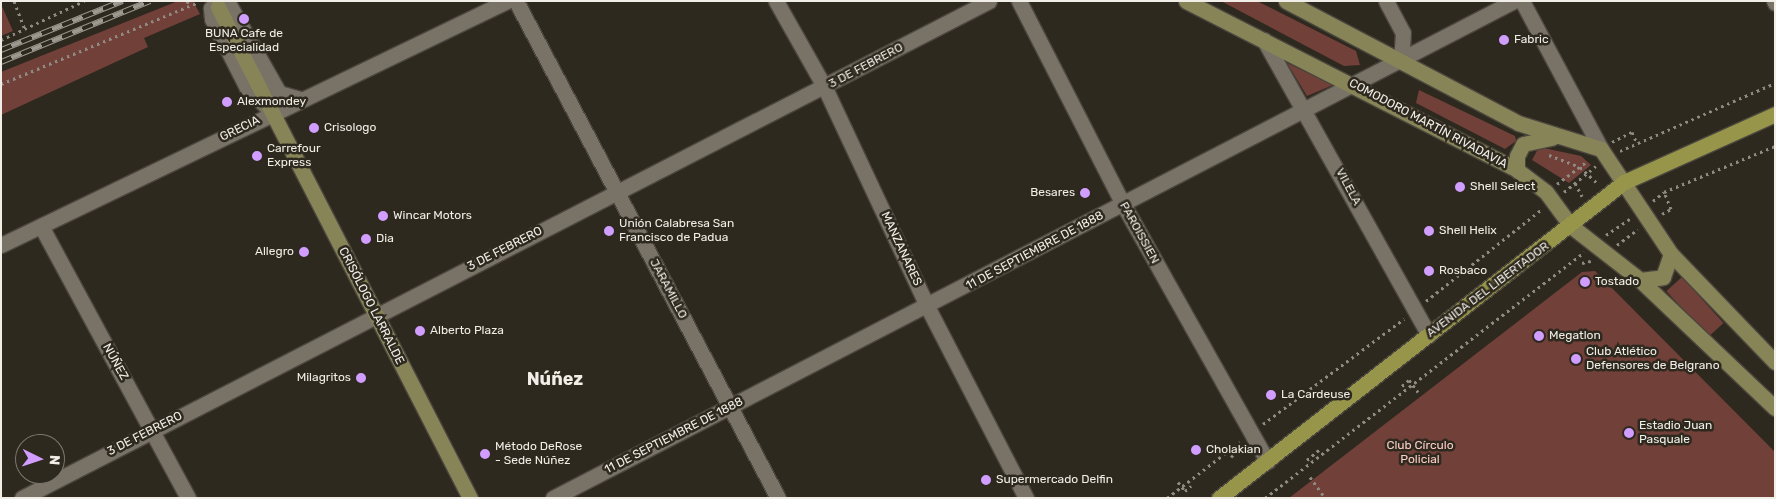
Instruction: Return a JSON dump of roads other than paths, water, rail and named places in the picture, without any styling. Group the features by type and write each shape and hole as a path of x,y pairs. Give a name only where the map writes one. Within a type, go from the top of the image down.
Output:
{"main road":[{"name":"AVENIDA DEL LIBERTADOR","path":"1219,498 1571,226 1624,182 1775,114"}],"street":[{"name":"GRECIA","path":"1,245 300,99 507,1"},
{"name":"JARAMILLO","path":"516,1 778,498"},
{"name":"MANZANARES","path":"776,1 825,88 928,308 1026,498"},
{"name":"3 DE FEBRERO","path":"22,498 376,315 825,88 989,1"},
{"name":"PAROISSIEN","path":"1019,1 1124,204 1267,460"},
{"name":"COMODORO MARTÍN RIVADAVIA","path":"1186,1 1356,85 1517,170 1550,196 1571,226 1640,280 1775,408"},
{"path":"1286,1 1553,138 1604,154"},
{"path":"1386,1 1403,33 1401,61"},
{"name":"11 DE SEPTIEMBRE DE 1888","path":"554,498 928,308 1124,204 1306,112 1514,1"},
{"path":"1522,1 1604,154 1671,254 1775,362"},
{"name":"CRISÓLOGO LARRALDE","path":"221,3 279,93 300,99"},
{"name":"CRISÓLOGO LARRALDE","path":"221,3 273,113 470,498"},
{"name":"VILELA","path":"1264,40 1306,112 1414,311 1429,335"},
{"path":"1517,170 1516,156 1523,144 1553,138"},
{"name":"NÚÑEZ","path":"41,226 188,498"},
{"path":"1640,280 1662,277 1671,254"}],"railway":[{"path":"1,50 122,1"},
{"path":"1,62 150,1"}],"place":[{"name":"BUNA Cafe de Especialidad","path":"244,19"},
{"name":"Fabric","path":"1504,40"},
{"name":"Alexmondey","path":"227,102"},
{"name":"Crisologo","path":"314,128"},
{"name":"Carrefour Express","path":"257,156"},
{"name":"Shell Select","path":"1460,187"},
{"name":"Besares","path":"1085,193"},
{"name":"Wincar Motors","path":"383,216"},
{"name":"Unión Calabresa San Francisco de Padua","path":"609,231"},
{"name":"Shell Helix","path":"1429,231"},
{"name":"Dia","path":"366,239"},
{"name":"Allegro","path":"304,252"},
{"name":"Rosbaco","path":"1429,271"},
{"name":"Tostado","path":"1585,282"},
{"name":"Alberto Plaza","path":"420,331"},
{"name":"Megatlon","path":"1539,336"},
{"name":"Club Atlético Defensores de Belgrano","path":"1576,359"},
{"name":"Milagritos","path":"361,378"},
{"name":"La Cardeuse","path":"1271,395"},
{"name":"Estadio Juan Pasquale","path":"1629,433"},
{"name":"Cholakian","path":"1196,450"},
{"name":"Método DeRose - Sede Núñez","path":"485,454"},
{"name":"Supermercado Delfin","path":"986,480"}],"district":[{"name":"Núñez","path":"555,379"}],"park label":[{"name":"Club Círculo Policial","path":"1420,453"}]}
